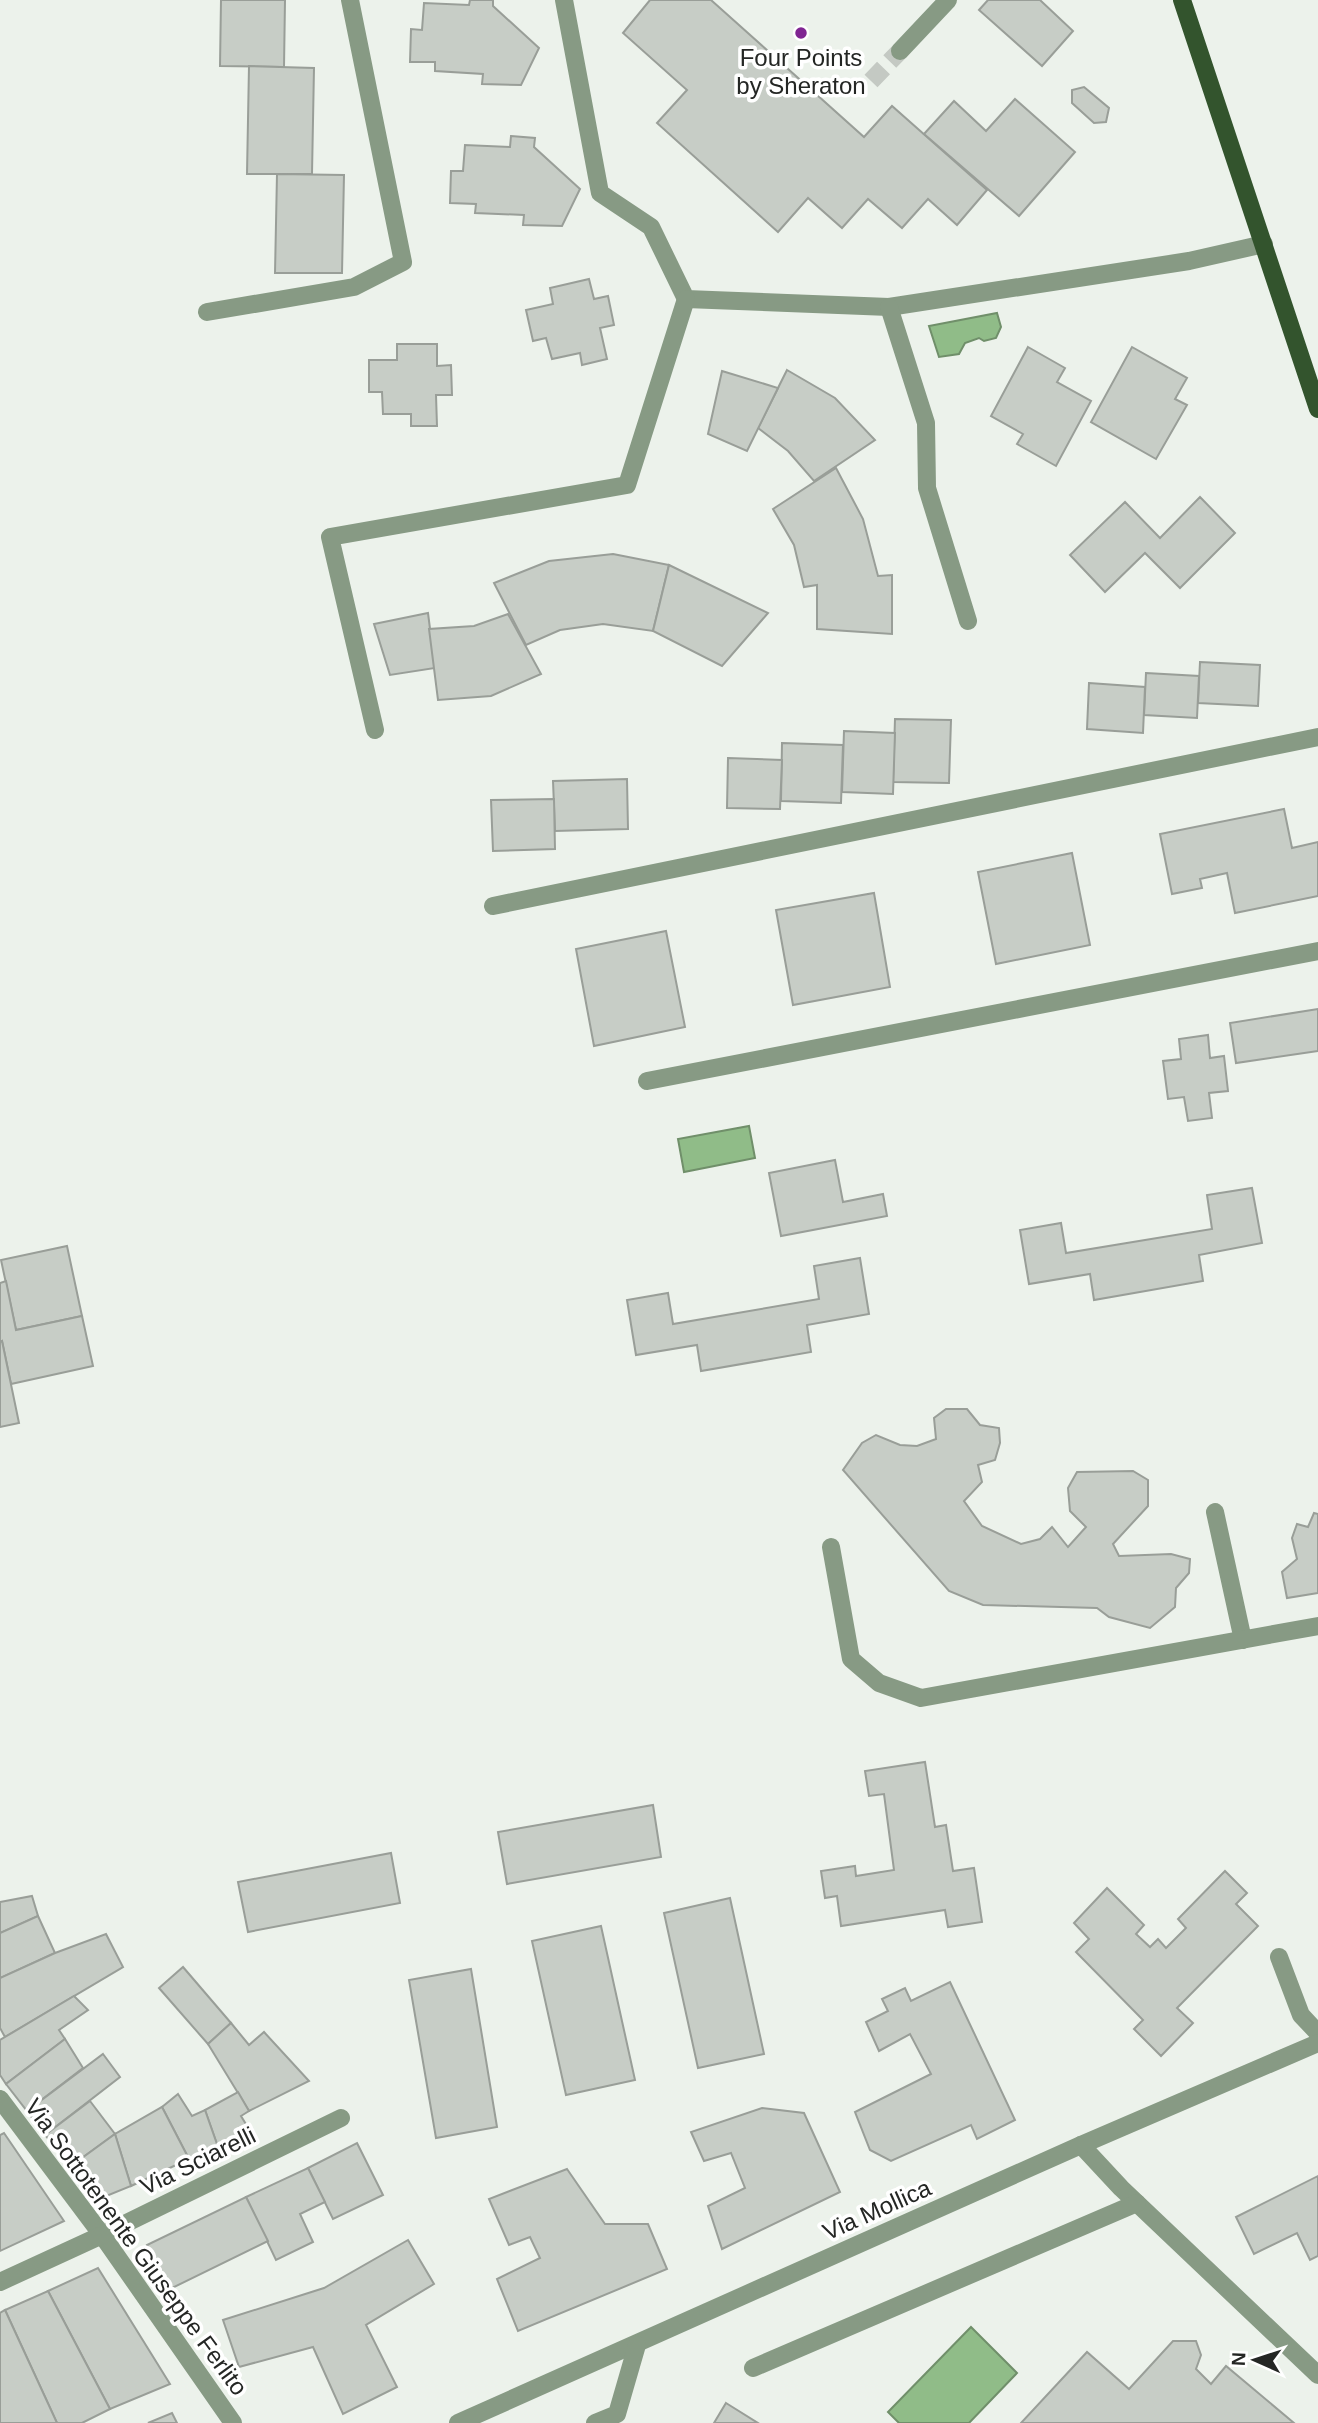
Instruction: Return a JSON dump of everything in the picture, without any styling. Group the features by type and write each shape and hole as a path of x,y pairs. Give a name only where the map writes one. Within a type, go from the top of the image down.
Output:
{"main road":[{"path":"1182,0 1318,409"}],"street":[{"path":"207,312 354,287 402,262 351,0"},
{"path":"375,730 330,537 628,485 686,299 651,227 600,193 564,0"},
{"path":"900,51 948,0"},
{"path":"686,299 889,307 1189,261 1264,244"},
{"path":"889,307 926,423 928,488 968,621"},
{"path":"493,906 1318,737"},
{"path":"647,1081 1318,951"},
{"path":"1215,1513 1243,1640"},
{"path":"831,1547 851,1659 879,1683 921,1698 1318,1626"},
{"path":"1279,1957 1301,2015 1318,2033"},
{"name":"Via Mollica","path":"458,2423 1081,2145 1318,2043"},
{"name":"Via Sottotenente Giuseppe Ferlito","path":"0,2099 102,2235 233,2423"},
{"name":"Via Sciarelli","path":"0,2282 341,2118"},
{"path":"1081,2145 1137,2203 1318,2375"},
{"path":"753,2368 1137,2203"},
{"path":"595,2423 615,2418 637,2345"}],"shaded area":[{"path":"997,313 1001,327 996,338 984,341 979,338 965,343 959,354 939,357 929,326"},
{"path":"749,1126 755,1158 684,1172 678,1139"},
{"path":"971,2327 1017,2373 969,2423 899,2423 888,2412"}],"building":[{"path":"221,0 285,0 284,67 220,66"},
{"path":"470,0 493,0 493,6 539,48 521,85 482,84 483,74 435,71 435,62 410,62 411,29 422,30 424,3 469,5"},
{"path":"650,0 711,0 864,137 892,106 987,190 957,225 928,199 902,228 868,199 842,228 808,198 778,232 657,123 687,90 623,33"},
{"path":"988,0 1040,0 1073,31 1042,66 979,10"},
{"path":"249,66 314,68 312,174 247,174"},
{"path":"1084,87 1109,108 1106,122 1094,123 1072,103 1072,90"},
{"path":"1015,99 1075,152 1019,216 924,134 954,101 986,131"},
{"path":"511,136 535,138 534,147 580,189 562,226 523,225 524,215 475,213 476,204 450,203 451,171 463,171 465,145 510,147"},
{"path":"277,174 344,175 342,273 275,273"},
{"path":"589,279 594,299 608,296 614,325 600,328 607,359 582,365 580,353 552,359 546,338 533,341 526,310 553,304 550,288"},
{"path":"397,344 437,344 437,366 451,365 452,395 436,395 437,426 411,426 411,414 383,414 382,392 369,392 369,360 397,360"},
{"path":"1028,347 1065,368 1057,382 1091,401 1056,466 1017,444 1023,434 991,416"},
{"path":"1132,347 1187,378 1175,399 1187,405 1156,459 1091,422"},
{"path":"787,370 835,398 875,440 814,481 788,451 758,428"},
{"path":"722,371 778,388 747,451 708,434"},
{"path":"836,468 863,519 878,576 892,575 892,634 817,629 817,585 804,587 794,545 773,509"},
{"path":"1200,497 1235,533 1180,588 1145,553 1105,592 1070,555 1125,502 1160,538"},
{"path":"613,554 669,565 653,631 603,624 560,630 526,645 494,583 549,561"},
{"path":"669,565 768,613 722,666 653,631"},
{"path":"428,613 435,668 390,675 374,624"},
{"path":"508,614 541,674 491,696 438,700 429,629 474,626"},
{"path":"1200,662 1260,665 1258,706 1198,703"},
{"path":"1146,673 1199,676 1197,718 1144,715"},
{"path":"1089,683 1145,687 1143,733 1087,729"},
{"path":"895,719 951,720 949,783 893,782"},
{"path":"844,731 895,733 893,794 842,792"},
{"path":"782,743 843,745 841,803 781,801"},
{"path":"728,758 782,760 780,809 727,808"},
{"path":"627,779 628,829 555,831 553,781"},
{"path":"554,799 555,849 493,851 491,800"},
{"path":"1284,809 1292,848 1318,842 1318,896 1235,913 1227,873 1200,879 1202,888 1172,894 1160,834"},
{"path":"1072,853 1090,945 996,964 978,872"},
{"path":"874,893 890,987 793,1005 776,910"},
{"path":"666,931 685,1027 594,1046 576,949"},
{"path":"1318,1009 1318,1051 1236,1063 1230,1023"},
{"path":"1208,1035 1210,1058 1224,1056 1228,1091 1209,1093 1212,1118 1188,1121 1184,1097 1168,1099 1163,1061 1181,1059 1179,1039"},
{"path":"835,1160 843,1202 883,1194 887,1216 781,1236 769,1173"},
{"path":"1252,1188 1262,1243 1199,1255 1203,1281 1094,1300 1090,1274 1029,1284 1020,1230 1061,1223 1066,1253 1212,1229 1207,1195"},
{"path":"67,1246 82,1316 16,1330 1,1260"},
{"path":"860,1258 869,1314 807,1325 811,1352 701,1371 697,1345 636,1355 627,1300 668,1293 673,1324 819,1299 814,1266"},
{"path":"6,1281 16,1330 82,1316 93,1366 11,1384 2,1341 0,1342 0,1283"},
{"path":"2,1341 19,1423 0,1427 0,1342"},
{"path":"946,1409 967,1409 980,1425 999,1428 1000,1443 995,1460 978,1465 982,1482 964,1501 982,1526 1021,1544 1040,1539 1052,1527 1068,1547 1086,1527 1070,1511 1068,1488 1077,1472 1133,1471 1148,1480 1148,1506 1113,1544 1119,1556 1171,1554 1190,1559 1189,1573 1176,1588 1175,1607 1150,1628 1109,1617 1097,1608 983,1605 949,1591 843,1470 862,1443 876,1435 900,1445 917,1446 936,1439 934,1418"},
{"path":"1314,1513 1318,1514 1318,1593 1287,1598 1282,1572 1297,1559 1292,1538 1297,1524 1308,1527"},
{"path":"925,1762 935,1827 946,1825 953,1871 974,1868 982,1922 948,1927 945,1910 841,1926 837,1896 825,1898 821,1871 855,1866 856,1876 894,1870 884,1794 869,1796 865,1771"},
{"path":"653,1805 661,1857 507,1884 498,1832"},
{"path":"391,1853 400,1903 248,1932 238,1882"},
{"path":"1225,1871 1247,1893 1236,1904 1258,1926 1177,2008 1193,2023 1161,2056 1134,2029 1143,2020 1076,1952 1089,1939 1074,1923 1107,1888 1144,1925 1136,1934 1150,1947 1158,1939 1166,1948 1186,1928 1178,1919"},
{"path":"32,1896 38,1916 0,1933 0,1902"},
{"path":"730,1898 764,2054 698,2068 664,1913"},
{"path":"38,1916 55,1953 0,1978 0,1933"},
{"path":"601,1926 635,2080 566,2095 532,1941"},
{"path":"106,1934 123,1967 5,2037 0,2028 0,1978"},
{"path":"183,1967 231,2023 208,2044 159,1988"},
{"path":"471,1969 497,2127 436,2138 409,1980"},
{"path":"950,1982 1015,2120 977,2139 971,2125 891,2161 870,2150 855,2112 931,2074 910,2034 879,2051 866,2022 888,2011 882,1999 905,1988 911,2001"},
{"path":"74,1996 88,2010 59,2030 65,2039 6,2084 0,2075 0,2040"},
{"path":"231,2023 249,2045 264,2032 309,2081 249,2111 208,2044"},
{"path":"65,2039 83,2068 27,2111 6,2084"},
{"path":"103,2054 120,2077 45,2135 27,2111"},
{"path":"238,2092 249,2111 241,2116 252,2134 218,2147 205,2110"},
{"path":"178,2094 192,2116 205,2110 218,2147 189,2159 162,2107"},
{"path":"90,2101 115,2134 71,2166 45,2135"},
{"path":"162,2107 189,2159 131,2186 115,2134"},
{"path":"762,2108 804,2113 840,2192 722,2249 708,2206 745,2188 731,2153 704,2161 691,2132"},
{"path":"4,2133 64,2221 0,2251 0,2135"},
{"path":"115,2134 131,2186 94,2201 71,2166"},
{"path":"357,2143 383,2195 333,2219 308,2168"},
{"path":"308,2168 325,2202 300,2214 313,2242 276,2260 246,2197"},
{"path":"567,2169 605,2224 648,2224 667,2269 518,2331 497,2279 540,2258 530,2237 509,2245 489,2199"},
{"path":"1318,2176 1318,2256 1310,2260 1297,2233 1254,2254 1236,2217"},
{"path":"246,2197 268,2241 168,2290 147,2245"},
{"path":"408,2240 434,2284 366,2325 397,2387 343,2414 313,2347 239,2367 223,2320 324,2288"},
{"path":"98,2268 170,2384 110,2409 48,2291"},
{"path":"48,2291 110,2409 82,2423 57,2423 5,2310"},
{"path":"5,2310 57,2423 0,2423 0,2313"},
{"path":"1173,2341 1196,2341 1201,2355 1196,2369 1211,2384 1226,2366 1294,2423 1021,2423 1087,2352 1129,2389"},
{"path":"726,2403 758,2423 714,2423"},
{"path":"172,2413 177,2423 148,2423"}],"tunnel":[{"path":"871,81 900,51"}],"place":[{"name":"Four Points by Sheraton","path":"801,33"}]}
